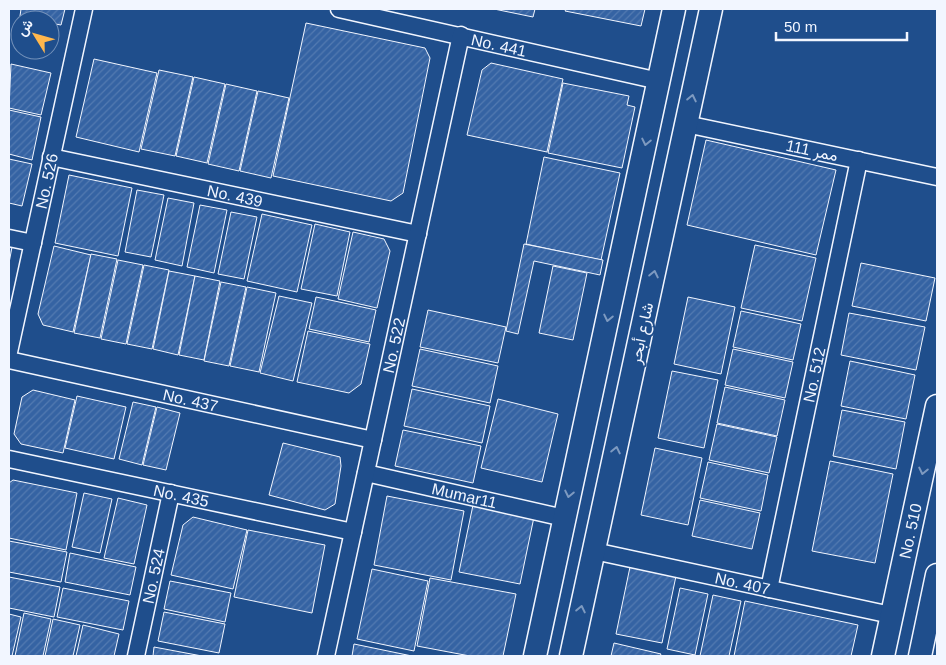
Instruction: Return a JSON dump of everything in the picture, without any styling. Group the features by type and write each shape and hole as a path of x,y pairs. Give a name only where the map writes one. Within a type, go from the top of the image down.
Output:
{"street":[{"name":"No. 526","path":"9,352 84,9"},
{"name":"No. 441","path":"339,9 659,81"},
{"path":"535,656 674,9"},
{"name":"شارع أبحر","path":"571,656 711,9"},
{"name":"No. 522","path":"326,656 461,35"},
{"name":"ممر 111","path":"686,124 937,177"},
{"name":"No. 439","path":"51,157 418,234"},
{"name":"No. 512","path":"769,589 859,160"},
{"path":"9,238 33,243"},
{"name":"No. 437","path":"9,360 373,440"},
{"name":"No. 510","path":"882,656 937,406"},
{"name":"No. 435","path":"9,459 353,532"},
{"name":"Mumar11","path":"366,473 564,518"},
{"name":"No. 524","path":"136,656 171,493"},
{"name":"No. 407","path":"594,551 891,614"},
{"path":"920,656 932,619 937,575"}],"building":[{"path":"65,9 61,25 60,10 21,10"},
{"path":"494,9 535,9 533,17"},
{"path":"566,9 645,9 641,26 565,11"},
{"path":"306,23 425,48 430,58 403,193 391,201 273,176"},
{"path":"94,59 157,73 139,152 76,137"},
{"path":"491,63 563,79 547,152 467,135 482,70"},
{"path":"11,64 51,73 41,115 9,108"},
{"path":"159,70 193,77 175,156 141,149"},
{"path":"194,77 225,84 207,163 176,156"},
{"path":"563,83 629,96 627,105 635,107 622,168 548,153"},
{"path":"226,84 257,91 239,171 208,164"},
{"path":"258,91 289,98 271,178 240,171"},
{"path":"9,110 41,117 32,160 9,154"},
{"path":"706,140 836,170 816,255 687,225"},
{"path":"544,157 620,173 601,260 526,244"},
{"path":"9,159 32,164 22,206 9,203"},
{"path":"69,175 132,188 118,256 55,243"},
{"path":"137,190 164,195 151,257 125,252"},
{"path":"168,198 194,203 182,266 155,260"},
{"path":"200,205 227,210 214,273 187,267"},
{"path":"231,212 257,217 244,279 218,274"},
{"path":"262,214 312,225 297,292 247,281"},
{"path":"315,224 350,232 337,296 301,289"},
{"path":"353,232 384,239 390,251 377,308 338,299"},
{"path":"524,244 603,260 600,275 534,261 518,334 506,331"},
{"path":"755,245 816,258 802,321 741,308"},
{"path":"54,246 91,255 73,332 43,325 38,314"},
{"path":"9,247 12,247 9,263"},
{"path":"91,254 117,259 100,338 74,333"},
{"path":"118,260 143,265 126,344 101,339"},
{"path":"861,263 935,278 926,321 852,306"},
{"path":"144,265 169,270 152,349 127,344"},
{"path":"553,266 587,273 573,340 539,333"},
{"path":"169,271 195,276 178,355 153,349"},
{"path":"195,276 220,281 204,360 179,355"},
{"path":"221,282 246,287 229,366 204,361"},
{"path":"247,287 276,293 259,372 230,366"},
{"path":"279,296 312,303 293,381 260,373"},
{"path":"316,297 376,310 369,342 309,329"},
{"path":"688,297 735,307 721,374 674,364"},
{"path":"428,310 506,327 498,363 420,347"},
{"path":"741,311 801,324 793,360 733,347"},
{"path":"849,313 925,327 916,370 841,355"},
{"path":"308,331 370,344 361,384 349,393 297,382"},
{"path":"420,349 498,366 490,403 412,386"},
{"path":"733,349 793,362 785,398 725,385"},
{"path":"850,361 915,375 906,419 841,406"},
{"path":"672,371 718,380 704,448 658,438"},
{"path":"725,387 785,400 777,436 717,423"},
{"path":"412,389 490,406 482,443 404,426"},
{"path":"33,390 75,400 63,453 21,444 14,434 22,397"},
{"path":"77,396 126,407 114,459 65,448"},
{"path":"498,399 558,414 542,482 481,468"},
{"path":"133,402 156,407 142,465 119,459"},
{"path":"157,407 180,413 166,470 143,465"},
{"path":"842,410 905,422 896,469 833,456"},
{"path":"717,424 777,437 769,473 709,460"},
{"path":"403,430 481,446 473,483 395,466"},
{"path":"283,443 340,457 341,466 335,504 325,510 269,495"},
{"path":"655,448 702,458 688,525 641,515"},
{"path":"830,461 893,474 875,563 812,551"},
{"path":"708,462 768,475 761,511 700,498"},
{"path":"13,480 77,493 66,550 9,538 9,483"},
{"path":"84,493 112,499 100,553 72,547"},
{"path":"387,496 464,511 451,580 374,565"},
{"path":"118,498 147,505 134,564 104,558"},
{"path":"700,500 760,513 752,549 692,536"},
{"path":"473,505 534,517 520,584 459,572"},
{"path":"193,517 247,530 233,589 171,575 183,525"},
{"path":"248,530 325,545 312,613 234,597"},
{"path":"9,541 67,552 61,582 9,572"},
{"path":"70,553 136,567 130,595 65,582"},
{"path":"630,567 676,576 662,643 616,634"},
{"path":"372,569 428,581 414,651 357,639"},
{"path":"9,577 60,587 54,617 9,608"},
{"path":"430,578 516,594 503,656 470,656 417,646"},
{"path":"170,581 231,593 225,622 164,609"},
{"path":"63,588 129,601 123,630 57,617"},
{"path":"680,588 708,594 695,655 667,649"},
{"path":"713,595 741,601 729,656 700,656"},
{"path":"745,601 858,625 851,656 734,656"},
{"path":"164,612 225,624 219,653 158,641"},
{"path":"24,613 51,619 43,656 15,656"},
{"path":"9,614 21,617 12,656 9,656"},
{"path":"53,619 80,625 73,656 45,656"},
{"path":"83,625 119,634 114,656 76,656"},
{"path":"614,643 661,654 660,656 611,656"},
{"path":"354,644 412,656 352,656"},
{"path":"154,647 202,656 153,656"}]}
